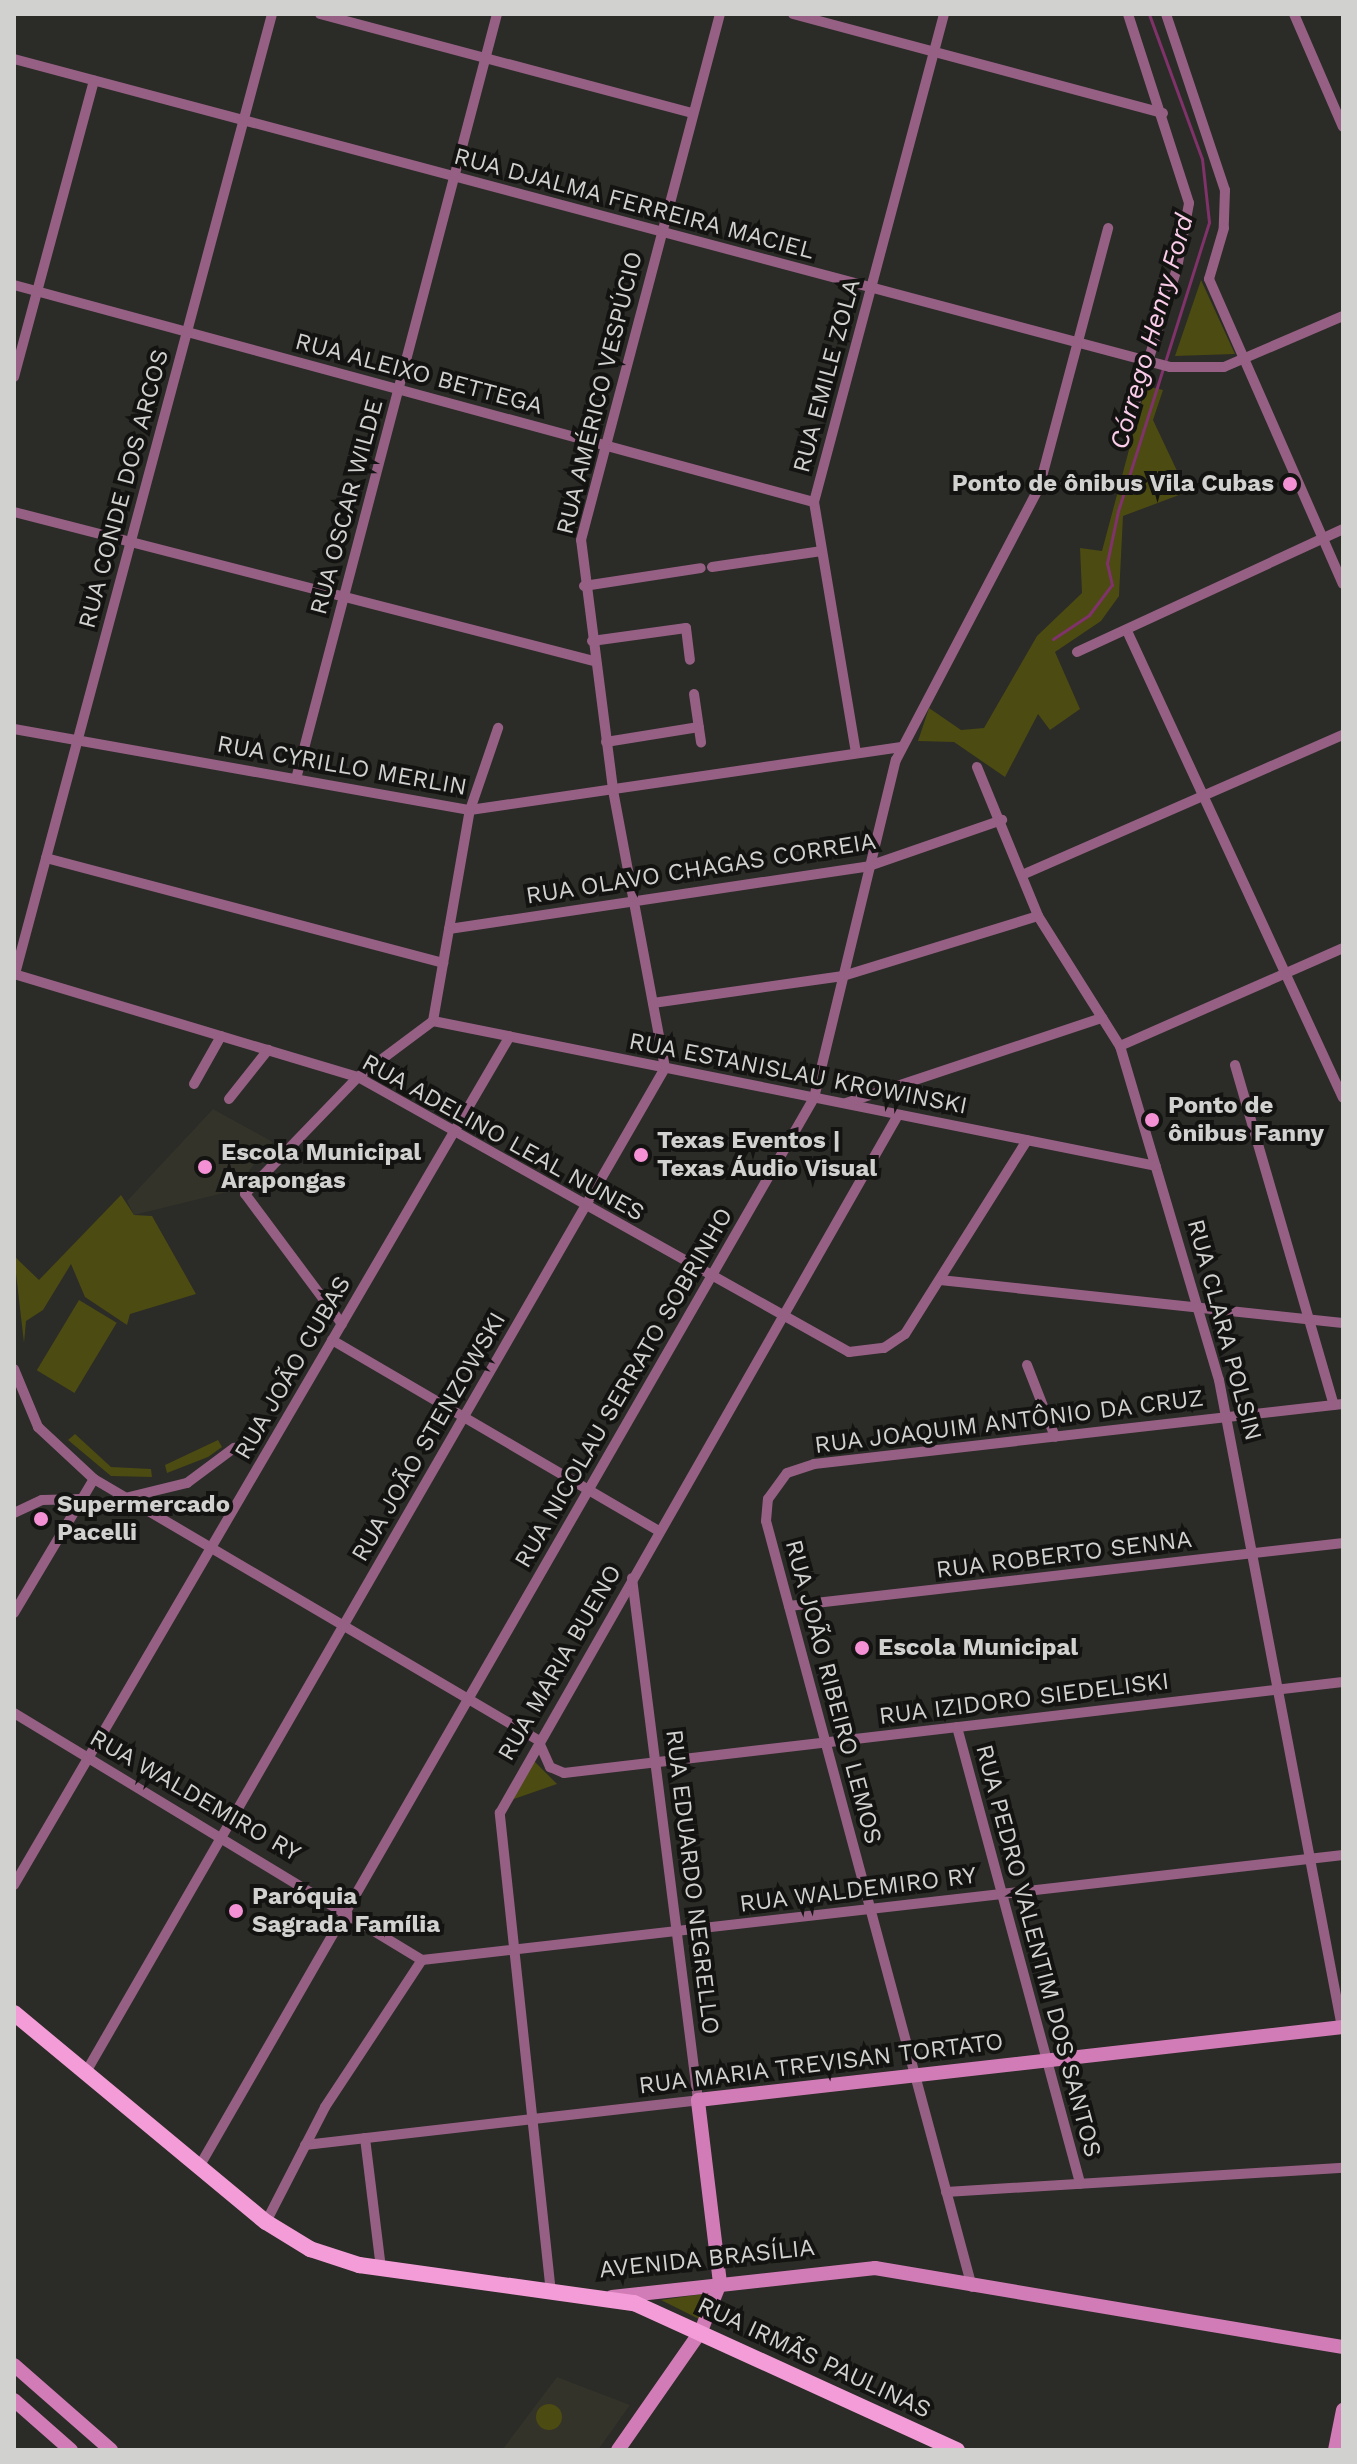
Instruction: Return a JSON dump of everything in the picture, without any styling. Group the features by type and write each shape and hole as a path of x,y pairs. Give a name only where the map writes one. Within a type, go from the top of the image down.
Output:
{"main road":[{"name":"AVENIDA BRASÍLIA","path":"14,2013 266,2222 310,2249 381,2268 604,2298 875,2268 972,2287 1343,2347"},
{"name":"RUA MARIA TREVISAN TORTATO","path":"698,2100 1343,2029"},
{"name":"RUA EDUARDO NEGRELLO","path":"618,2450 701,2331 720,2283 698,2100"},
{"name":"RUA IRMÃS PAULINAS","path":"604,2298 701,2331 957,2450"},
{"path":"14,2365 111,2450"},
{"path":"14,2400 71,2450"},
{"path":"1335,2450 1343,2410"}],"street":[{"name":"RUA CONDE DOS ARCOS","path":"14,974 272,14"},
{"path":"320,14 693,113"},
{"name":"RUA OSCAR WILDE","path":"296,779 497,14"},
{"name":"RUA AMÉRICO VESPÚCIO","path":"613,789 584,586 584,524 720,14"},
{"path":"793,14 1163,113"},
{"name":"RUA EMILE ZOLA","path":"856,753 814,502 944,14"},
{"path":"1126,432 1153,363 1189,203 1163,113 1128,14"},
{"path":"1294,14 1343,127"},
{"path":"1168,15 1225,190 1224,228 1209,279 1343,584"},
{"name":"RUA DJALMA FERREIRA MACIEL","path":"14,59 1170,367 1211,369 1244,359 1343,316"},
{"path":"14,377 94,81"},
{"name":"RUA NICOLAU SERRATO SOBRINHO","path":"199,2167 814,1098 869,866 901,747 1039,488 1108,228"},
{"name":"RUA ALEIXO BETTEGA","path":"14,285 814,502"},
{"path":"14,512 343,600 594,661"},
{"path":"1077,652 1128,633 1157,611 1343,529"},
{"path":"584,586 822,551"},
{"path":"592,641 686,628 690,660"},
{"path":"1128,633 1283,974 1343,1098"},
{"path":"694,694 701,742"},
{"path":"606,742 699,727"},
{"path":"342,1324 245,1194 358,1077 433,1021 470,810 498,728"},
{"name":"RUA CYRILLO MERLIN","path":"14,729 470,810 901,747"},
{"path":"1022,875 1343,735"},
{"name":"RUA CLARA POLSIN","path":"977,767 1002,820 1038,916 1120,1046 1198,1308 1228,1417 1343,2029"},
{"path":"613,789 665,1068"},
{"name":"RUA OLAVO CHAGAS CORREIA","path":"449,929 869,866 1002,820"},
{"path":"46,858 443,963"},
{"path":"653,1003 843,976 1038,916"},
{"path":"1120,1046 1343,948"},
{"name":"RUA ADELINO LEAL NUNES","path":"14,974 358,1077 835,1347 862,1353 897,1342 940,1280"},
{"path":"844,1104 1102,1018"},
{"name":"RUA ESTANISLAU KROWINSKI","path":"433,1021 1156,1166"},
{"path":"194,1084 221,1036"},
{"name":"RUA JOÃO CUBAS","path":"14,1885 510,1036"},
{"path":"229,1099 268,1050"},
{"path":"1235,1065 1309,1320 1339,1405"},
{"name":"RUA JOÃO STENZOWSKI","path":"86,2072 665,1068"},
{"name":"RUA MARIA BUENO","path":"551,2293 512,1949 500,1813 538,1740 898,1115"},
{"path":"1027,1140 940,1280 1343,1323"},
{"path":"332,1340 659,1531"},
{"path":"1027,1365 1055,1437"},
{"path":"14,1369 38,1427 94,1479 538,1740"},
{"name":"RUA JOAQUIM ANTÔNIO DA CRUZ","path":"779,1481 814,1464 1339,1405"},
{"path":"125,1498 187,1483 234,1448"},
{"path":"14,1613 94,1479"},
{"name":"RUA JOÃO RIBEIRO LEMOS","path":"779,1481 766,1521 972,2287"},
{"path":"14,1513 42,1500 82,1499"},
{"name":"RUA ROBERTO SENNA","path":"789,1606 1343,1543"},
{"name":"RUA EDUARDO NEGRELLO","path":"632,1578 698,2100"},
{"name":"RUA IZIDORO SIEDELISKI","path":"538,1740 550,1767 564,1773 1343,1682"},
{"name":"RUA WALDEMIRO RY","path":"14,1713 347,1909 422,1960 1343,1855"},
{"name":"RUA PEDRO VALENTIM DOS SANTOS","path":"957,1727 1080,2184"},
{"path":"266,2222 305,2145 422,1960"},
{"name":"RUA MARIA TREVISAN TORTATO","path":"305,2145 698,2100"},
{"path":"365,2138 381,2268"},
{"path":"946,2192 1343,2168"}],"shaded area":[{"path":"1201,280 1235,354 1175,356"},
{"path":"1146,386 1163,390 1153,420 1187,492 1123,516 1119,596 1101,621 1055,652 1080,709 1050,730 1038,714 1005,777 954,742 918,741 929,708 961,730 984,728 1037,636 1082,593 1080,548 1102,551"},
{"name":"Escola Municipal Arapongas","path":"213,1109 273,1142 232,1191 134,1215 127,1201"},
{"path":"121,1195 134,1215 152,1216 196,1294 130,1314 127,1325 85,1297 71,1264 43,1310 26,1321 24,1343 14,1256 39,1280"},
{"path":"79,1300 117,1323 74,1393 37,1370"},
{"path":"75,1434 111,1467 151,1469 152,1477 111,1476 68,1440"},
{"path":"218,1440 222,1447 208,1457 167,1473 165,1465"},
{"path":"533,1760 557,1784 511,1800"},
{"path":"709,2293 699,2319 661,2300"},
{"path":"557,2377 630,2405 598,2450 502,2450"},
{"path":"549,2404 558,2408 562,2417 558,2426 549,2430 540,2426 536,2417 540,2408"}],"waterway":[{"name":"Córrego Henry Ford","path":"1053,639 1089,615 1112,585 1107,563 1118,511 1209,222 1202,159 1149,14"}],"place":[{"name":"Ponto de ônibus Vila Cubas","path":"1290,484"},
{"name":"Ponto de ônibus Fanny","path":"1152,1120"},
{"name":"Texas Eventos | Texas Áudio Visual","path":"641,1155"},
{"name":"Escola Municipal Arapongas","path":"205,1167"},
{"name":"Supermercado Pacelli","path":"41,1519"},
{"name":"Escola Municipal","path":"862,1648"},
{"name":"Paróquia Sagrada Família","path":"236,1911"}]}
